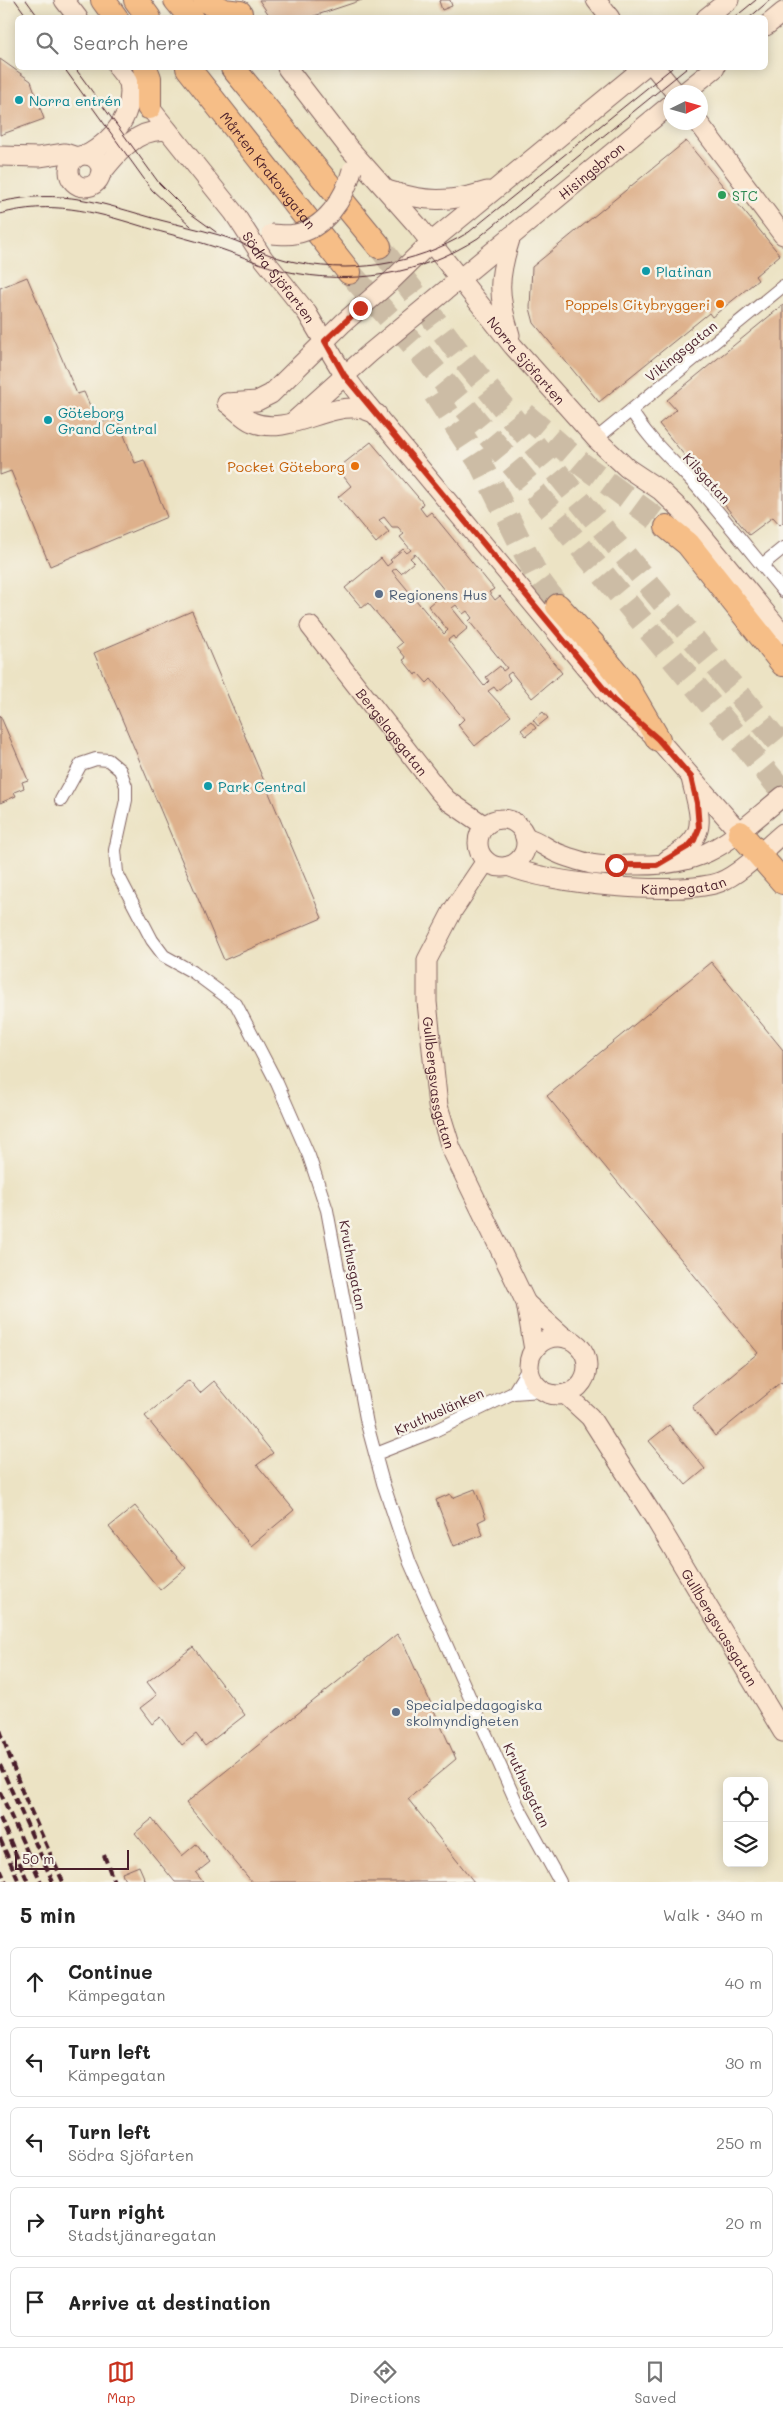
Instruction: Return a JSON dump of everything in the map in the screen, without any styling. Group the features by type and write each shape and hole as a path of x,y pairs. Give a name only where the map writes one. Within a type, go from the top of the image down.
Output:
{"highway":[{"path":"103,0 114,15"},
{"path":"136,0 148,15"},
{"path":"176,0 188,15"},
{"path":"205,0 224,11 238,10"},
{"name":"Mårten Krakowgatan","path":"190,70 349,272"},
{"path":"235,70 379,246"},
{"path":"131,72 149,78 149,107"},
{"path":"667,527 688,544 783,664"},
{"path":"558,606 592,643 627,686 658,739"},
{"path":"740,832 783,882"}],"main road":[{"path":"64,0 76,15"},
{"path":"596,0 608,15"},
{"path":"710,15 729,0"},
{"path":"768,24 783,12"},
{"name":"Norra Sjöfarten","path":"289,70 348,147 387,190 514,346 596,439 627,468 660,490 683,512 783,634"},
{"path":"377,414 363,409 335,410 284,424 251,422 227,404 257,400 271,394 430,242 640,70"},
{"path":"657,70 669,85"},
{"path":"693,85 712,70"},
{"path":"131,72 132,95 124,118 116,132 103,146 82,156 70,165 69,170 75,184 85,187 95,183 113,158 140,135 154,129 168,131"},
{"name":"Södra Sjöfarten","path":"149,107 234,213 263,258 300,303 325,341 344,375 613,700 658,739 740,832"},
{"name":"Hisingsbron","path":"284,424 663,111"},
{"path":"704,130 783,235"},
{"name":"Södra Sjöfarten","path":"234,213 261,231 271,234 295,234 318,223 335,208 346,189 352,170 352,156 348,147"},
{"path":"0,156 39,157 65,153 82,156 96,160 99,164 100,175"},
{"path":"387,190 432,200 447,201 465,198 495,188"},
{"path":"511,236 499,284 503,311 514,346"},
{"name":"Bergslagsgatan","path":"310,626 438,790 447,800 485,826"},
{"name":"Kämpegatan","path":"657,865 689,846 698,833 697,803 691,777"},
{"name":"Kämpegatan","path":"525,837 539,841 555,852 593,864 657,865 676,863 700,857 725,844 783,796"},
{"path":"500,819 511,821 520,827 525,837 523,853 517,862 508,866 494,866 480,853 478,844 480,834 485,826 500,819"},
{"name":"Kämpegatan","path":"508,866 545,878 623,887 676,887 719,882 736,873 783,833"},
{"name":"Gullbergsvassgatan","path":"486,860 453,910 426,960 427,1002 438,1106 451,1148 526,1303 533,1380 542,1390"},
{"name":"Gullbergsvassgatan","path":"526,1303 565,1338 577,1345 584,1354 590,1417"},
{"path":"532,1359 548,1339 565,1338"},
{"path":"542,1390 551,1394 565,1394 577,1388 585,1376"},
{"name":"Gullbergsvassgatan","path":"565,1394 590,1417 662,1517 783,1732"}],"street":[{"name":"Vikingsgatan","path":"596,439 783,286"},
{"name":"Kilsgatan","path":"632,410 642,429 665,456 698,488 783,591"},
{"path":"762,565 783,548"},
{"name":"Kruthusgatan","path":"61,800 81,764 96,759 108,760 120,770 126,786 126,800 115,850 117,873 152,940 164,956 193,972 236,1004 277,1083 310,1156 327,1210 367,1424 383,1483 410,1563 518,1806 560,1882"},
{"path":"513,1393 532,1359"},
{"name":"Kruthuslänken","path":"376,1454 434,1431 513,1393 542,1390"}],"building":[{"path":"259,0 362,0 317,15 269,15"},
{"path":"450,0 452,6 442,10 439,1"},
{"name":"Norra entrén","path":"0,59 31,81 44,119 0,135"},
{"name":"Platinan","path":"686,141 780,255 755,276 758,280 712,317 709,313 599,402 534,323 530,308 532,267"},
{"name":"Göteborg Grand Central","path":"27,277 77,394 84,392 98,424 117,417 135,463 144,460 167,517 50,566 11,471 0,475 0,288"},
{"path":"783,305 783,522 780,525 773,517 749,535 659,424 676,410 667,400"},
{"name":"Regionens Hus","path":"371,442 423,503 420,508 426,516 431,512 494,589 489,592 495,600 500,596 562,673 532,698 511,672 507,675 510,680 497,691 494,687 488,691 511,716 475,746 458,725 464,719 431,679 427,683 418,673 415,675 403,660 406,658 397,647 402,643 368,603 362,608 345,588 381,558 387,566 392,562 390,560 403,549 407,553 411,550 400,537 404,534 398,527 392,527 384,517 379,520 389,532 376,543 338,497 351,486 341,473 345,470 343,464","holes":["415,554 449,596 445,599 441,595 428,606 448,630 444,634 392,571 396,568 401,573 414,562 410,558","456,605 463,614 467,611 472,618 469,621 507,668 503,671 500,666 486,677 489,681 484,686 448,640 453,636 455,639 468,628 452,608"]},
{"name":"Park Central","path":"192,611 322,918 224,960 94,653"},
{"path":"543,712 548,718 538,726 533,720"},
{"path":"0,715 28,780 22,782 24,788 14,792 16,796 0,803"},
{"path":"531,722 536,728 526,736 521,730"},
{"path":"711,962 783,1050 783,1384 781,1382 715,1436 692,1407 758,1353 547,1096"},
{"path":"189,1380 200,1393 214,1381 273,1453 257,1465 294,1510 251,1546 145,1416"},
{"path":"669,1425 705,1469 686,1485 649,1441"},
{"path":"475,1489 486,1518 478,1522 483,1535 454,1546 436,1500 450,1494 452,1498"},
{"path":"135,1506 186,1568 160,1590 109,1527"},
{"path":"397,1634 404,1644 456,1759 408,1799 474,1882 252,1882 186,1803"},
{"path":"193,1647 245,1715 205,1746 196,1734 182,1745 161,1717 152,1724 140,1708 157,1695 147,1682"},
{"path":"152,1819 182,1856 196,1844 210,1862 196,1873 203,1882 175,1882 135,1833"},
{"path":"139,1866 146,1882 126,1882 122,1873"}],"tunnel":[{"path":"379,246 462,357 783,748"},
{"path":"349,272 416,348 783,792"},
{"path":"435,394 481,464 540,582 558,606"},
{"path":"524,414 583,465 667,527"}],"tram line":[{"path":"15,0 26,15"},
{"path":"26,0 37,15"},
{"path":"738,15 756,0"},
{"path":"752,15 770,0"},
{"path":"65,70 152,190 191,226"},
{"path":"76,70 159,183 187,211 216,232"},
{"path":"0,202 43,197 81,199 219,235 269,255 310,264 333,267 357,267 403,260 448,244 469,232 670,70"},
{"path":"0,214 37,208 71,209 88,212 201,243 285,271 310,275 360,277 410,269 456,251 478,238 685,70"}],"railway":[{"path":"0,1730 22,1791 63,1882"},
{"path":"0,1765 53,1882"},
{"path":"0,1792 41,1882"},
{"path":"0,1818 28,1882"},
{"path":"0,1839 19,1882"},
{"path":"104,1855 114,1882"},
{"path":"0,1869 6,1882"}],"place":[{"name":"Norra entrén","path":"19,100"},
{"name":"STC","path":"722,195"},
{"name":"Platinan","path":"646,271"},
{"name":"Poppels Citybryggeri","path":"720,304"},
{"name":"Göteborg Grand Central","path":"48,420"},
{"name":"Pocket Göteborg","path":"355,466"},
{"name":"Regionens Hus","path":"379,594"},
{"name":"Park Central","path":"208,786"},
{"name":"Specialpedagogiska skolmyndigheten","path":"396,1712"}],"route":[{"path":"360,308 325,341 344,375 613,700 658,739 691,777 697,803 699,828 698,833 689,846 657,865 616,865"}]}
